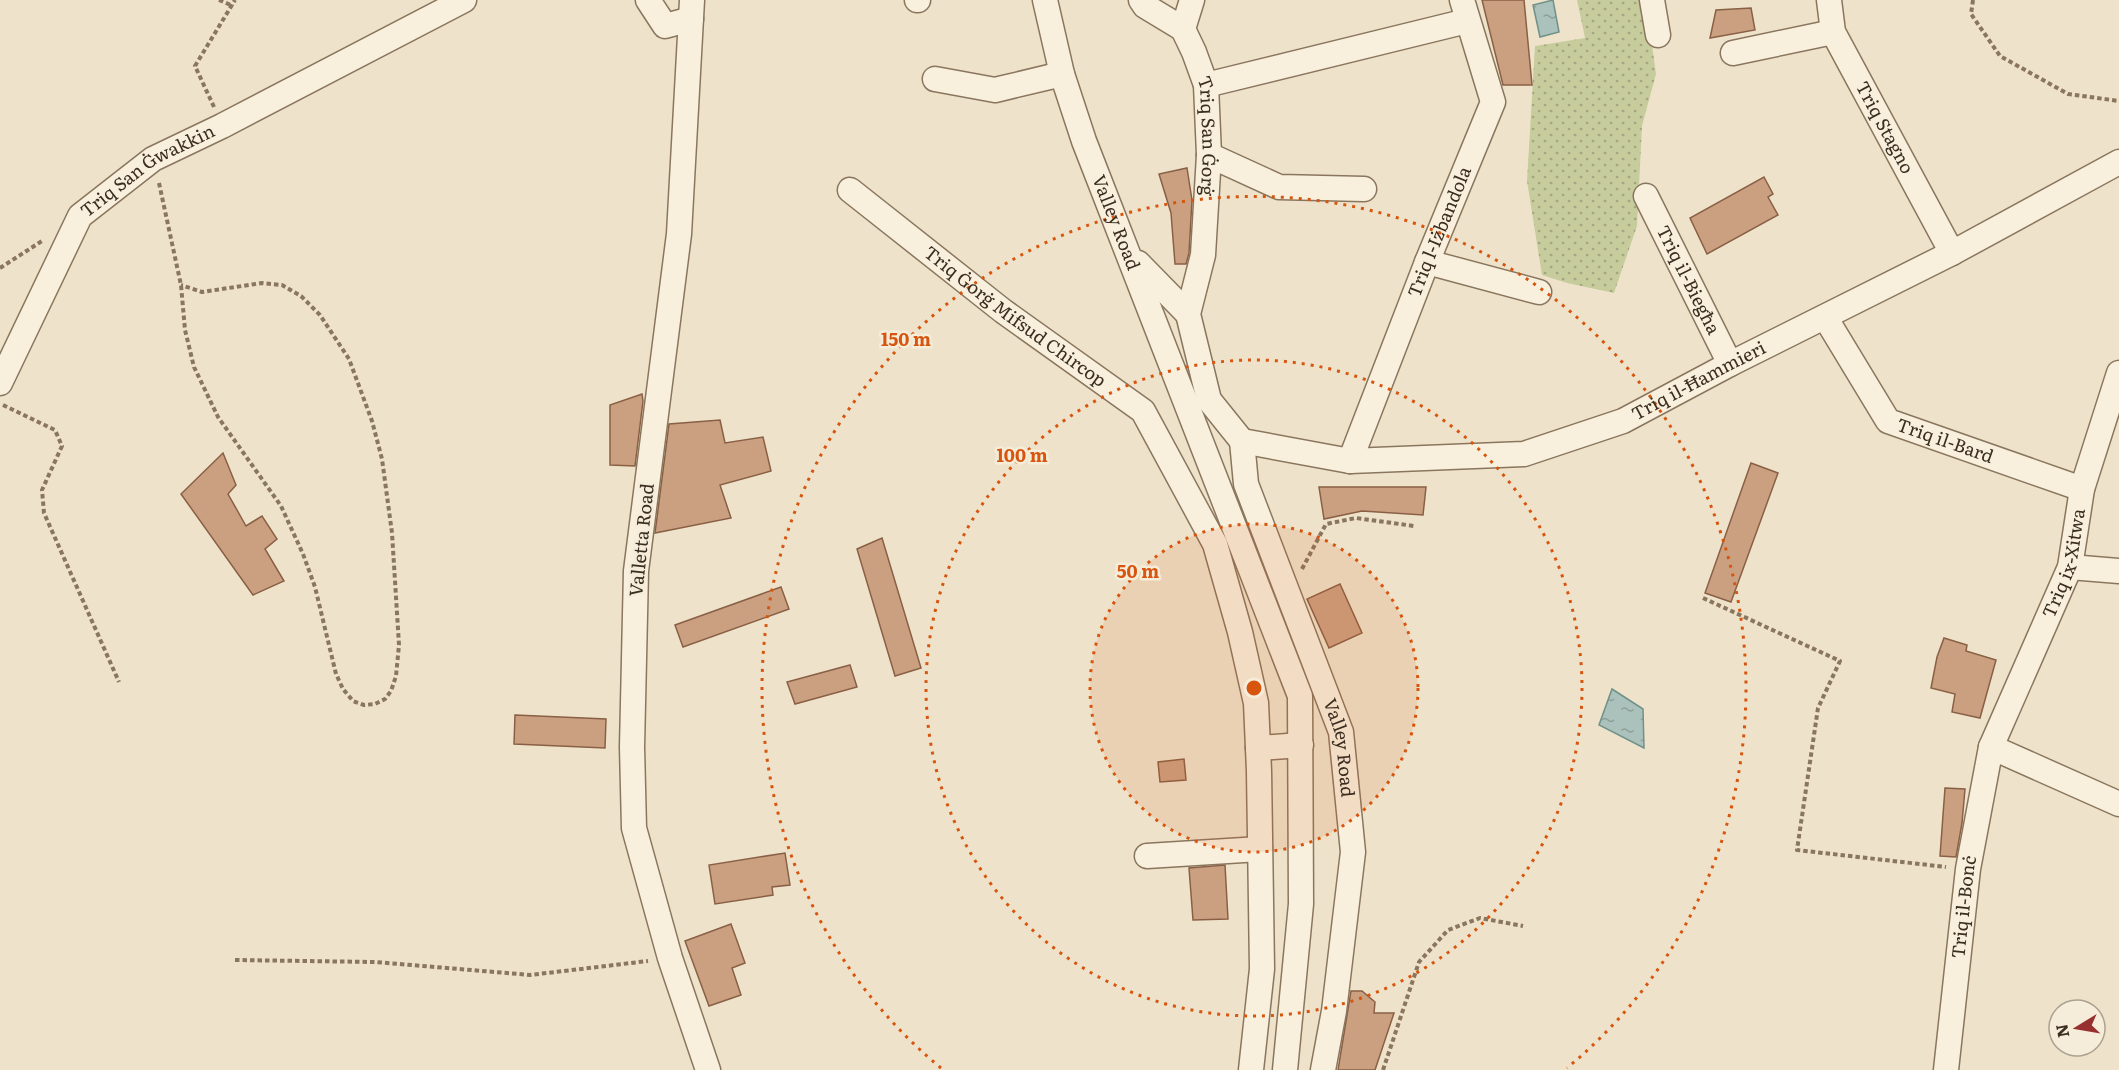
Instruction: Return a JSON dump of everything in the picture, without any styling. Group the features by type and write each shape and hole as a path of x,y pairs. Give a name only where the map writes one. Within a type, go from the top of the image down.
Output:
{"street":[{"name":"Triq San Ġwakkin","path":"0,384 80,216 153,159 222,126 464,0"},
{"path":"648,0 665,26 691,9"},
{"name":"Valley Road","path":"1045,0 1062,74 1084,141 1300,696 1301,904 1285,1070"},
{"path":"1141,0 1144,6 1183,29 1192,0"},
{"path":"1652,0 1658,35"},
{"name":"Triq Stagno","path":"1829,0 1833,32 1952,253"},
{"name":"Valletta Road","path":"691,9 679,234 636,571 632,747 634,828 670,958 708,1070"},
{"path":"1206,86 1464,10"},
{"name":"Triq l-Iżbandola","path":"1350,461 1427,262 1493,102 1464,10"},
{"name":"Triq San Ġorġ","path":"1183,29 1206,86 1209,155 1203,255 1188,314 1209,400 1242,441"},
{"path":"1732,53 1833,32"},
{"path":"935,79 995,90 1062,74"},
{"path":"1209,155 1279,187 1364,189"},
{"name":"Triq il-Ħammieri","path":"1242,441 1350,461 1524,454 1623,421 1730,364 1952,253 2119,162"},
{"name":"Triq Ġorġ Mifsud Chircop","path":"850,190 1003,311 1143,411 1166,456"},
{"name":"Triq il-Biegħa","path":"1646,196 1730,364"},
{"path":"1130,255 1188,314"},
{"path":"1427,262 1539,292"},
{"name":"Triq il-Bard","path":"1825,317 1888,422 2082,489"},
{"name":"Triq ix-Xitwa","path":"1991,747 2070,567 2082,489 2119,373"},
{"path":"1201,441 1166,456 1215,544 1240,632 1256,703 1262,969 1251,1070"},
{"name":"Valley Road","path":"1242,441 1246,484 1341,732 1353,852 1334,1011 1323,1070"},
{"path":"2070,567 2119,571"},
{"name":"Valley Road","path":"1258,748 1300,746"},
{"path":"1991,747 2119,804"},
{"name":"Triq il-Bonċ","path":"1946,1070 1968,869 1991,747"},
{"path":"1147,856 1260,849"}],"path":[{"path":"219,0 233,6"},
{"name":"Triq San Ġwakkin","path":"222,126 195,66 235,0"},
{"path":"1973,0 1971,14 2000,56 2068,94 2119,101"},
{"path":"153,159 181,285 185,330 194,367 218,417 281,506 315,586 336,674 343,689 353,700 364,705 375,704 385,699 391,691 396,675 399,645 392,533 380,449 349,359 320,315 301,296 282,285 261,283 202,292 181,285"},
{"path":"0,404 55,430 62,446 42,490 44,513 119,682"},
{"path":"1287,593 1313,551 1326,524 1356,518 1414,526"},
{"path":"1703,598 1840,661 1818,708 1797,850 1968,869"},
{"path":"1383,1070 1419,963 1448,930 1480,918 1523,926"},
{"path":"235,960 375,962 530,975 670,958"}],"green space":[{"path":"1577,0 1646,0 1656,74 1642,126 1637,226 1614,293 1542,275 1527,181 1535,46 1585,38"}],"water":[{"path":"1553,0 1559,32 1540,37 1533,5"},
{"path":"1612,689 1643,709 1644,748 1599,725"}],"building":[{"path":"1482,0 1524,0 1532,85 1503,85"},
{"path":"1751,8 1755,30 1710,38 1716,10"},
{"path":"1187,168 1192,200 1189,253 1186,264 1175,264 1171,213 1159,174"},
{"path":"1764,177 1773,194 1768,197 1778,215 1707,254 1690,218"},
{"path":"642,394 635,466 610,465 610,405"},
{"path":"720,420 725,443 763,437 771,471 720,485 731,518 655,533 669,424"},
{"path":"223,453 236,485 228,494 246,526 262,516 277,539 265,549 284,581 253,595 181,494"},
{"path":"1751,463 1778,473 1731,602 1705,593"},
{"path":"1319,487 1426,487 1423,515 1362,511 1324,519"},
{"path":"882,538 921,668 895,676 857,549"},
{"path":"1340,584 1362,633 1329,648 1307,599"},
{"path":"781,587 789,609 683,647 675,625"},
{"path":"1944,638 1967,645 1966,651 1996,660 1980,718 1952,712 1955,694 1931,688 1937,657"},
{"path":"850,665 857,687 795,704 787,682"},
{"path":"515,715 606,719 605,748 514,744"},
{"path":"1184,759 1186,780 1160,782 1158,762"},
{"path":"1945,788 1965,789 1956,857 1940,856"},
{"path":"785,853 790,885 772,887 773,895 715,904 709,865"},
{"path":"1225,865 1228,919 1193,920 1189,868"},
{"path":"731,924 745,963 732,968 741,995 709,1006 685,941"},
{"path":"1351,991 1362,991 1375,1002 1374,1013 1394,1013 1375,1070 1338,1070"}]}
